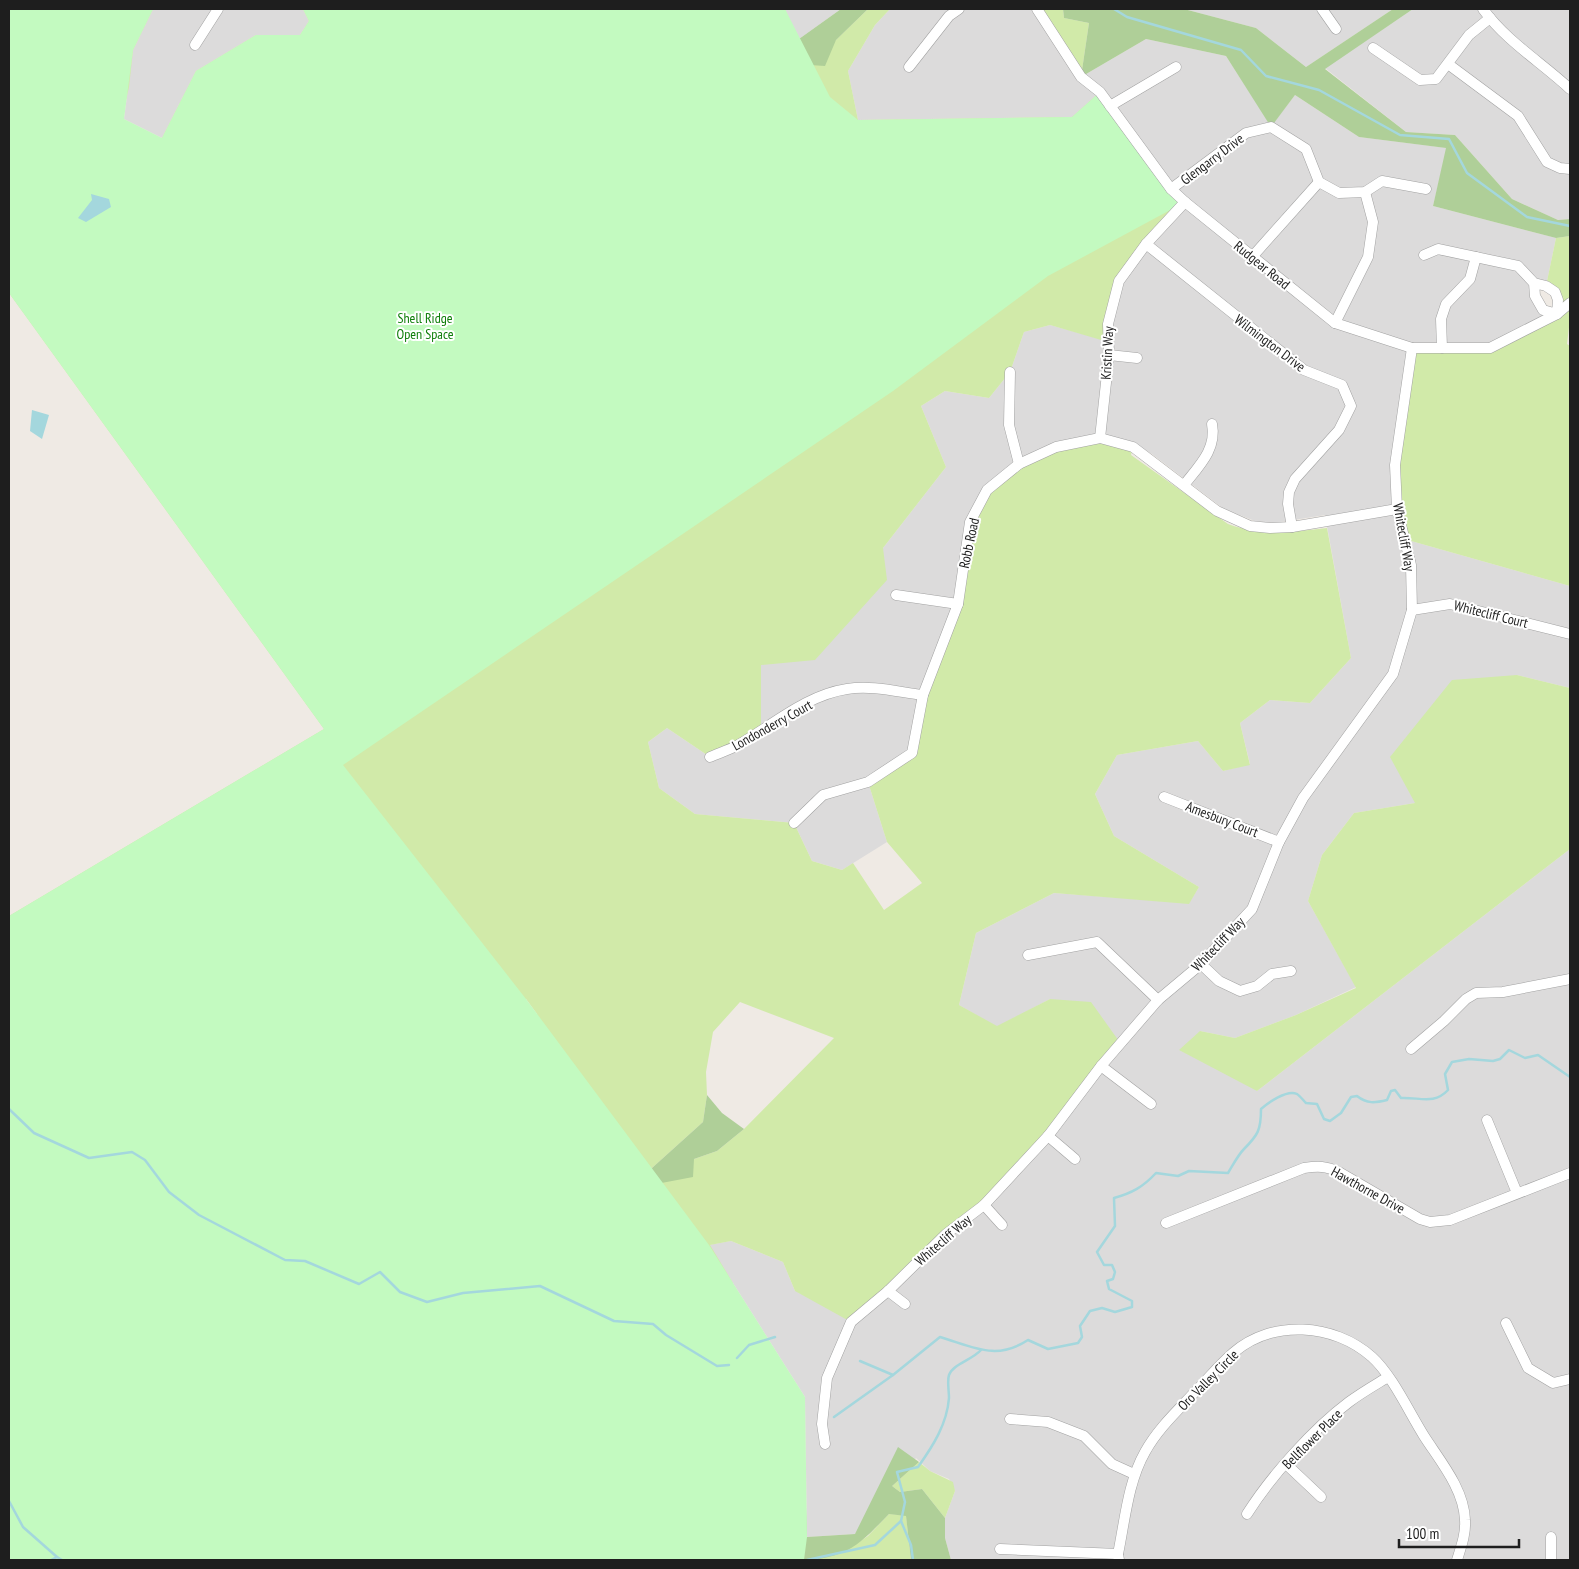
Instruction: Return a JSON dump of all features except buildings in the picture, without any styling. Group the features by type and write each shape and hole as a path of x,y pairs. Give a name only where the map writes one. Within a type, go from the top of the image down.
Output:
{"street":[{"path":"195,45 218,9"},
{"path":"909,67 949,16 959,9"},
{"name":"Rudgear Road","path":"1037,9 1081,77 1100,92 1171,189 1335,323 1412,348 1490,348 1557,314 1570,303"},
{"path":"1322,9 1336,29"},
{"path":"1483,9 1525,53 1547,68 1570,89"},
{"path":"1373,48 1420,80 1436,80 1469,35 1490,18"},
{"path":"1448,64 1518,116 1547,162 1570,169"},
{"path":"1110,106 1176,67"},
{"name":"Glengarry Drive","path":"1171,189 1246,133 1271,126 1306,149 1319,182"},
{"path":"1252,257 1319,182 1338,193 1365,192 1382,181 1426,189"},
{"path":"1335,323 1368,257 1373,222 1365,192"},
{"name":"Kristin Way","path":"1100,438 1109,355 1108,324 1119,281 1146,244 1185,202"},
{"name":"Wilmington Drive","path":"1146,244 1235,317 1304,370 1342,385 1351,406 1339,430 1295,479 1289,492 1288,504 1292,527"},
{"path":"1424,255 1438,249 1518,266 1534,283 1546,286 1555,292 1558,300 1557,314 1543,310 1536,296 1534,283"},
{"path":"1442,348 1441,319 1446,304 1470,279 1476,257"},
{"name":"Whitecliff Way","path":"825,1444 822,1424 827,1378 851,1322 888,1291 946,1234 984,1205 1048,1136 1101,1066 1158,1000 1201,964 1252,909 1279,842 1303,798 1393,674 1412,610 1410,565 1397,509 1396,465 1412,348"},
{"path":"1109,355 1137,358"},
{"path":"1010,372 1009,425 1019,464"},
{"path":"1184,485 1210,449 1214,435 1212,424"},
{"name":"Robb Road","path":"794,823 823,795 868,782 912,753 923,695 958,604 970,522 987,490 1019,464 1056,447 1100,438 1133,447 1217,511 1250,526 1270,528 1292,527 1397,509"},
{"path":"896,595 958,604"},
{"name":"Whitecliff Court","path":"1412,610 1450,604 1570,634"},
{"name":"Londonderry Court","path":"710,757 738,745 783,716 822,697 846,689 869,688 923,695"},
{"name":"Amesbury Court","path":"1164,797 1279,842"},
{"path":"1028,955 1097,942 1158,1000"},
{"path":"1201,964 1219,981 1240,991 1257,986 1272,974 1291,971"},
{"path":"1411,1048 1444,1021 1466,999 1476,993 1503,992 1570,979"},
{"path":"1101,1066 1152,1104"},
{"path":"1487,1120 1517,1193"},
{"path":"1048,1136 1075,1159"},
{"name":"Hawthorne Drive","path":"1166,1223 1295,1172 1316,1166 1326,1166 1339,1172 1420,1219 1430,1222 1450,1220 1570,1173"},
{"path":"984,1205 1002,1225"},
{"path":"888,1291 905,1304"},
{"path":"1506,1323 1528,1368 1553,1383 1570,1379"},
{"name":"Oro Valley Circle","path":"1118,1557 1134,1474 1145,1451 1159,1430 1234,1352 1264,1335 1293,1329 1326,1332 1345,1339 1372,1357 1388,1377 1455,1486 1464,1508 1465,1533 1457,1560"},
{"name":"Bellflower Place","path":"1247,1514 1259,1495 1320,1426 1348,1402 1388,1377"},
{"path":"1010,1419 1048,1422 1084,1436 1112,1464 1134,1474"},
{"path":"1286,1464 1321,1497"},
{"path":"1551,1538 1551,1560"},
{"path":"1000,1549 1118,1557"}],"shaded area":[{"path":"153,9 303,9 309,21 300,35 256,35 196,71 162,138 124,119 133,50"},
{"path":"785,9 841,9 799,39"},
{"path":"890,9 1037,9 1081,77 1146,39 1226,56 1271,126 1295,95 1359,137 1447,148 1433,206 1556,238 1546,286 1535,283 1543,310 1557,314 1404,539 1570,586 1570,688 1517,675 1415,803 1354,813 1322,855 1308,901 1356,987 1296,1015 1235,1038 1200,1031 1257,1091 1570,849 1570,1560 951,1560 945,1538 945,1518 955,1491 949,1479 930,1471 916,1458 855,1534 807,1537 805,1397 709,1245 731,1241 783,1262 795,1291 1050,999 997,1027 959,1005 976,933 1054,893 1189,903 1199,887 1114,836 1095,794 1117,755 1198,741 1223,771 1250,764 1240,723 1270,700 1310,703 1351,658 1325,515 1274,523 1255,521 1224,509 1152,454 1135,444 958,604 912,753 868,782 887,842 842,870 812,861 794,823 695,814 659,788 648,742 667,728 710,757 760,665 883,548 946,467 921,406 945,391 989,398 1010,372 1024,332 1050,325 1108,341 1072,117 858,120 848,71 875,25"},
{"path":"1184,9 1393,9 1306,67 1256,28"},
{"path":"1413,9 1570,9 1570,219 1558,220 1512,199 1455,135 1406,132 1325,68"}],"green space":[{"name":"Shell Ridge Open Space","path":"9,9 153,9 133,50 129,87 112,162 162,138 196,71 256,35 300,35 309,21 303,9 785,9 810,65 868,9 890,9 875,25 848,71 858,120 1072,117 1100,92 1185,202 1119,281 1108,342 1050,325 1024,332 1010,372 989,398 945,391 921,406 946,467 883,548 887,580 815,660 761,665 761,729 710,757 667,728 648,742 659,788 695,814 794,823 812,861 842,870 853,863 884,910 922,883 887,842 868,782 912,753 923,695 958,604 970,522 987,490 1019,464 1100,438 1133,447 1131,455 1228,524 1265,532 1289,532 1327,528 1351,658 1310,703 1270,700 1240,723 1250,765 1223,771 1198,741 1117,755 1095,794 1114,836 1199,887 1189,904 1054,893 976,933 959,1005 997,1026 1050,999 1091,1002 1121,1044 984,1205 851,1322 795,1291 783,1262 731,1241 710,1245 733,1283 9,1134 9,916 324,729 9,293","holes":["526,999 537,1014 479,1049","740,1002 834,1038 744,1129 717,1151 694,1159 642,1193 652,1168 703,1122 707,1095 706,1072 713,1032"]},
{"name":"Shell Ridge Open Space","path":"9,9 153,9 133,50 124,119 162,138 196,71 256,35 300,35 309,21 303,9 785,9 830,97 858,120 1072,117 1100,92 1185,202 1048,276 893,391 343,765 526,999 709,1245 805,1397 807,1537 804,1560 9,1560 9,916 324,729 9,293"},
{"path":"841,9 868,9 836,40 825,66 810,65 799,39"},
{"path":"1037,9 1063,9 1064,18 1089,23 1081,77"},
{"path":"1063,9 1184,9 1256,28 1306,67 1393,9 1413,9 1325,69 1406,132 1455,135 1512,199 1558,220 1570,219 1570,236 1556,238 1433,206 1446,148 1359,137 1295,95 1271,127 1226,56 1146,39 1081,77 1089,23 1064,18"},
{"path":"1570,236 1570,319 1567,344 1570,346 1570,586 1404,539 1395,465 1412,348 1490,348 1557,314 1558,300 1546,286 1556,238"},
{"path":"1517,675 1570,688 1570,849 1257,1091 1179,1050 1200,1031 1235,1038 1296,1015 1356,988 1308,901 1322,855 1354,813 1415,803 1390,757 1452,680"},
{"path":"707,1095 722,1113 744,1129 717,1151 694,1159 693,1177 651,1185 652,1168 703,1122"},
{"path":"898,1447 919,1462 892,1486 900,1492 922,1489 945,1518 945,1538 951,1560 911,1560 906,1516 889,1514 855,1546 827,1557 798,1561 722,1560 805,1478 807,1537 855,1534"},
{"path":"919,1462 930,1471 953,1482 955,1491 945,1518 922,1489 900,1492 892,1486"},
{"path":"889,1514 906,1515 911,1560 810,1560 842,1553 868,1536"}],"water":[{"path":"91,194 109,199 111,207 86,222 78,218 92,200"},
{"path":"32,410 49,415 42,439 30,431"}],"waterway":[{"path":"1114,9 1127,17 1241,50 1266,76 1319,90 1400,135 1449,139 1467,173 1527,217 1570,226"},
{"path":"834,1417 893,1375 940,1337 985,1350 1006,1350 1028,1340 1048,1349 1078,1343 1082,1337 1080,1326 1090,1311 1102,1308 1115,1312 1132,1307 1132,1301 1109,1289 1107,1281 1113,1279 1115,1272 1112,1265 1104,1265 1097,1252 1115,1226 1114,1198 1137,1189 1156,1173 1178,1176 1189,1171 1228,1173 1240,1154 1258,1132 1261,1109 1283,1095 1288,1093 1297,1094 1306,1103 1317,1104 1324,1119 1330,1121 1341,1113 1351,1097 1357,1096 1368,1102 1379,1102 1387,1100 1391,1091 1395,1090 1401,1098 1432,1099 1443,1095 1448,1090 1445,1074 1452,1062 1469,1059 1493,1061 1500,1059 1509,1050 1525,1058 1538,1055 1570,1077"},
{"path":"9,1109 34,1133 89,1158 132,1152 145,1160 169,1192 199,1215 285,1260 305,1261 359,1284 380,1272 400,1292 427,1302 463,1293 540,1286 614,1321 653,1324 666,1335 717,1366 729,1365"},
{"path":"737,1358 749,1345 775,1337"},
{"path":"913,1560 911,1545 901,1521 905,1502 897,1472 918,1467 924,1459 934,1443 948,1408 948,1383 951,1371 981,1350"},
{"path":"860,1361 893,1375"},
{"path":"9,1501 23,1527 57,1557"},
{"path":"807,1560 875,1545 901,1521"},
{"path":"51,1560 57,1557 62,1560"}]}
